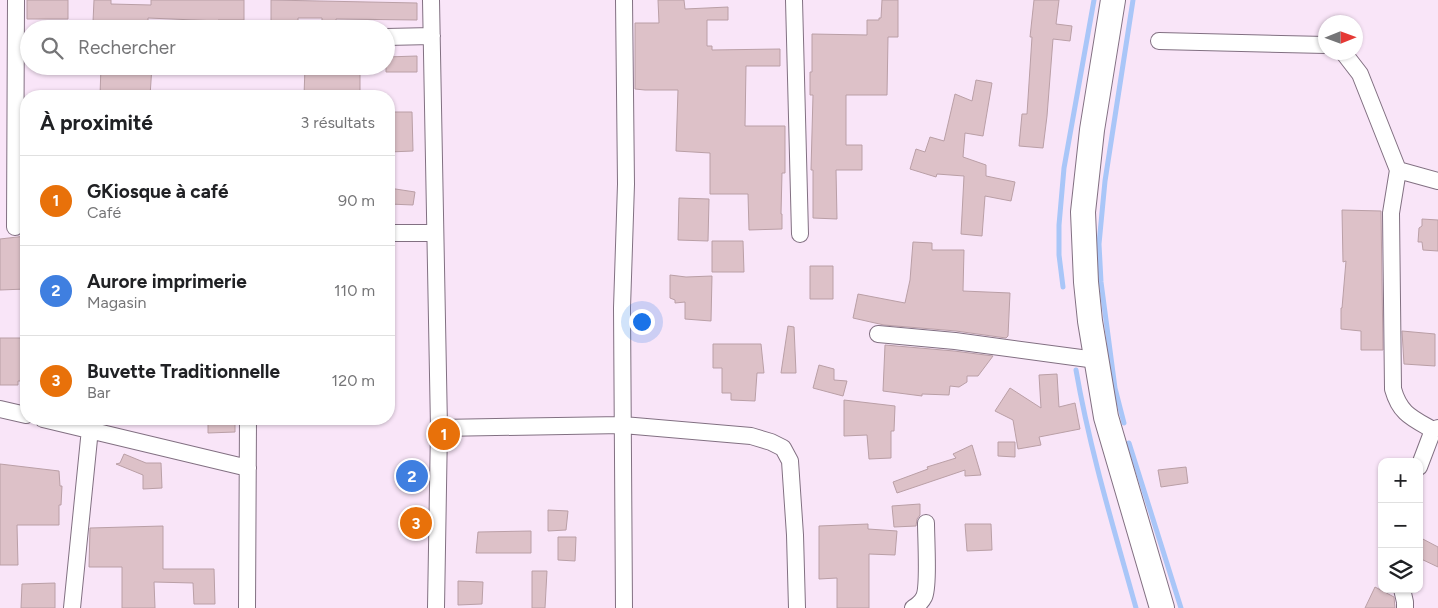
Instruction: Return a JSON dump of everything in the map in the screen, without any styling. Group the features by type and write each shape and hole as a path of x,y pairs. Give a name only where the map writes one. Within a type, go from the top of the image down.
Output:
{"street":[{"path":"16,0 20,32"},
{"path":"431,0 439,428 436,608"},
{"path":"624,0 626,184 622,308 624,608"},
{"path":"794,0 800,234"},
{"path":"1113,0 1092,130 1083,212 1086,282 1090,321 1106,417 1162,608"},
{"path":"395,37 432,36"},
{"path":"1159,41 1318,45"},
{"path":"1349,60 1360,74 1398,170 1391,213 1393,389 1396,401 1408,416 1436,429 1423,458"},
{"path":"20,90 21,75"},
{"path":"14,227 20,93"},
{"path":"1398,170 1438,180"},
{"path":"395,233 435,233"},
{"path":"878,334 955,341 1096,360"},
{"path":"0,409 20,414"},
{"path":"72,608 91,425"},
{"path":"95,425 248,468"},
{"path":"247,608 248,425"},
{"path":"439,428 623,425 751,436 783,448 790,461 795,534 797,608"},
{"path":"913,608 925,596 926,523"},
{"path":"1403,593 1405,608"}],"building":[{"path":"27,0 68,0 68,19 27,19"},
{"path":"94,0 111,0 111,4 151,5 151,0 244,0 244,20 148,18 148,20 93,20"},
{"path":"271,0 417,3 417,20 322,20 322,18 298,18 298,20 271,20"},
{"path":"658,0 684,0 685,9 728,7 728,20 707,20 707,46 712,46 712,50 780,49 780,66 746,66 745,126 785,126 785,173 782,173 782,229 749,230 748,194 710,194 710,153 676,151 678,90 635,89 635,23 659,23"},
{"path":"882,0 898,0 898,37 888,37 887,95 846,95 846,145 862,145 862,170 836,170 837,219 813,218 813,170 811,170 813,95 810,95 812,34 867,35 867,20 879,20 881,18"},
{"path":"1034,0 1059,0 1056,24 1072,26 1070,41 1053,39 1043,148 1019,146 1022,114 1027,114 1032,37 1030,37"},
{"path":"417,56 417,72 395,72 395,57"},
{"path":"101,75 151,75 150,90 100,90"},
{"path":"305,75 360,75 360,90 304,90"},
{"path":"976,80 992,83 983,136 965,133 963,157 986,165 986,176 1015,182 1011,201 985,196 982,236 961,234 964,176 937,174 936,177 910,169 916,149 925,152 930,137 944,141 955,94 972,101"},
{"path":"395,112 412,112 413,151 395,152"},
{"path":"395,189 415,192 413,205 395,204"},
{"path":"679,198 709,199 708,241 678,240"},
{"path":"1342,210 1381,211 1383,350 1361,350 1361,331 1341,329 1341,308 1346,261 1343,262"},
{"path":"1422,219 1438,220 1438,251 1423,250 1422,242 1418,242"},
{"path":"20,237 20,289 0,290 0,239"},
{"path":"712,241 743,241 744,272 712,272"},
{"path":"913,242 932,243 932,250 964,250 963,291 1010,293 1008,336 1006,338 956,331 884,325 853,318 858,294 905,303 910,280"},
{"path":"810,266 833,266 833,299 810,299"},
{"path":"670,275 686,277 712,276 711,321 685,319 685,302 675,303 675,300 670,298"},
{"path":"788,326 794,327 796,373 781,373"},
{"path":"1402,331 1435,334 1435,366 1404,364"},
{"path":"0,338 20,338 20,381 18,381 18,385 0,385"},
{"path":"713,344 761,344 764,373 757,373 755,401 731,400 731,393 722,393 722,368 713,368"},
{"path":"885,345 993,356 978,376 967,376 967,382 959,387 950,386 949,395 922,394 922,396 883,391"},
{"path":"819,365 834,369 834,380 847,381 843,396 813,388"},
{"path":"1057,374 1059,407 1075,403 1080,429 1039,437 1041,445 1018,449 1013,420 995,411 1010,388 1041,408 1039,375"},
{"path":"844,400 895,406 894,431 891,431 891,458 869,459 867,435 844,436"},
{"path":"208,425 235,425 235,432 208,433"},
{"path":"998,442 1015,442 1015,457 998,456"},
{"path":"972,445 981,475 965,476 965,470 897,493 893,482 928,469 927,467 956,458 953,454"},
{"path":"124,454 146,463 161,463 162,488 143,489 143,475 116,464 120,463"},
{"path":"0,464 59,471 60,486 62,486 61,505 59,505 59,525 17,525 18,565 0,565"},
{"path":"1186,467 1188,483 1161,487 1158,470"},
{"path":"920,504 920,515 916,526 894,527 892,506"},
{"path":"548,510 568,511 566,530 548,531"},
{"path":"868,524 868,529 897,531 895,555 869,554 869,608 837,608 837,578 819,579 819,526"},
{"path":"965,524 991,524 992,550 967,551"},
{"path":"163,526 163,569 214,569 215,604 194,604 193,583 154,582 155,608 122,608 122,567 89,567 90,528"},
{"path":"531,531 531,553 476,553 478,532"},
{"path":"558,537 576,537 575,561 558,560"},
{"path":"1423,539 1438,547 1438,567 1423,560"},
{"path":"532,571 547,571 545,608 532,608"},
{"path":"458,581 483,582 482,604 458,605"},
{"path":"55,583 55,608 21,608 22,584"},
{"path":"1375,587 1378,589 1378,593 1386,593 1394,597 1395,608 1365,608"}],"waterway":[{"path":"1063,287 1059,255 1059,225 1064,168 1094,0"},
{"path":"1124,423 1115,388 1101,282 1099,244 1105,181 1133,0"},
{"path":"1076,370 1095,460 1136,608"},
{"path":"1129,443 1181,608"}],"place":[{"name":"GKiosque à café","path":"444,434"},
{"name":"Aurore imprimerie","path":"412,476"},
{"name":"Buvette Traditionnelle","path":"416,523"}]}
